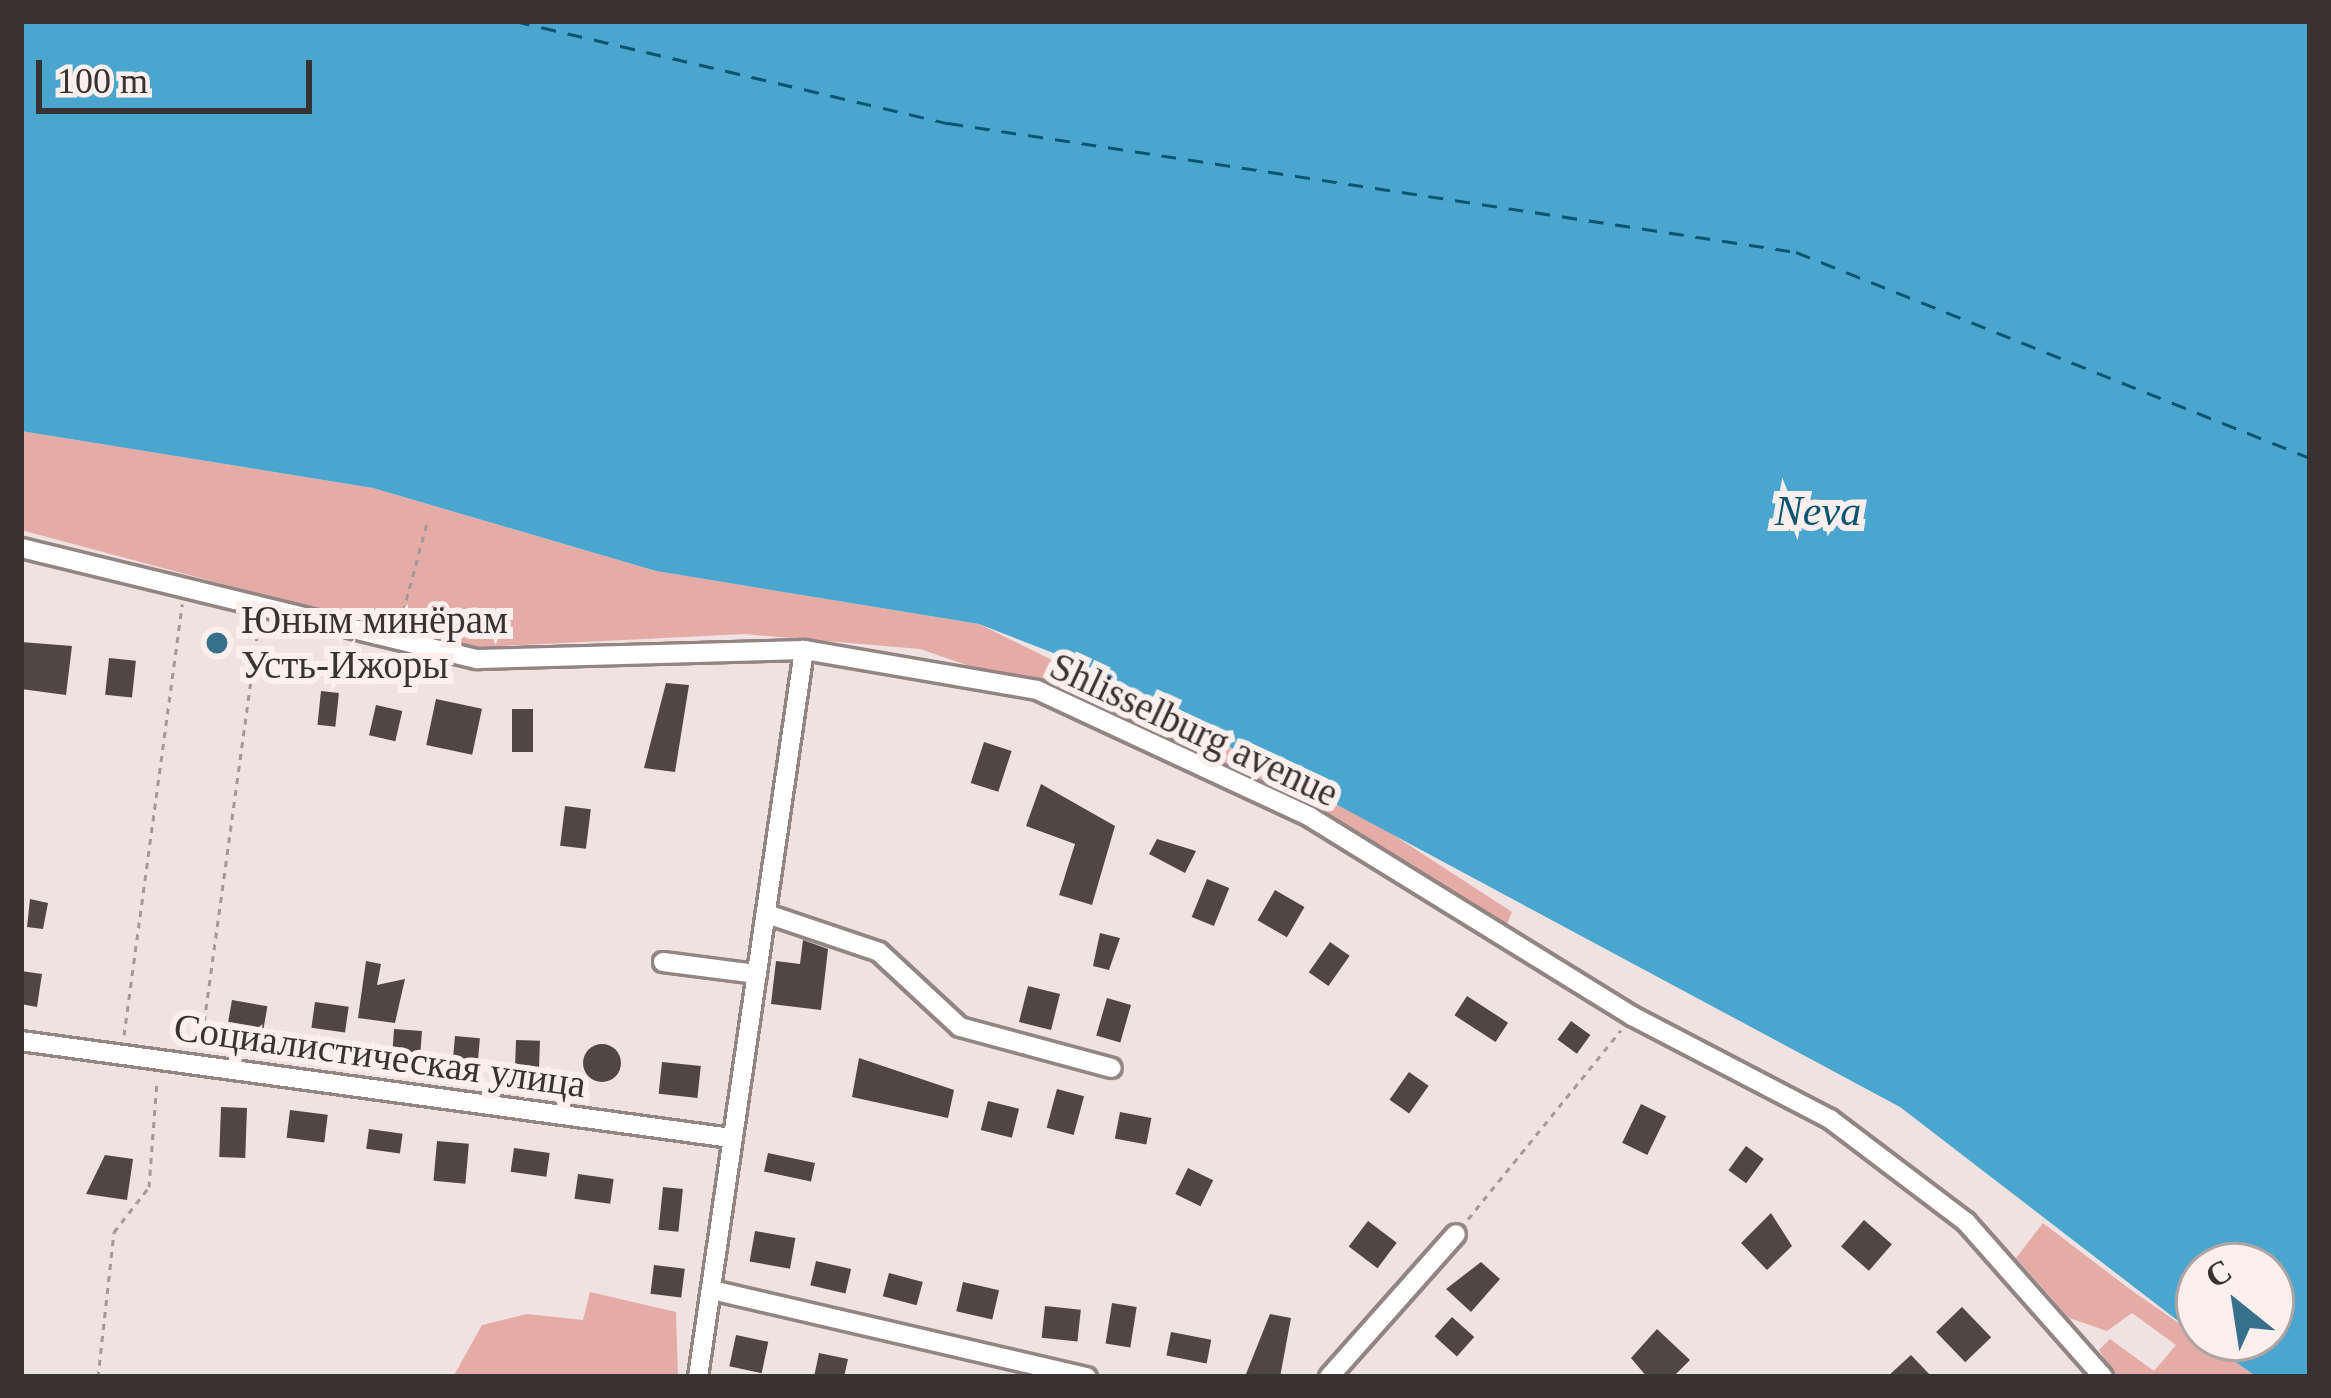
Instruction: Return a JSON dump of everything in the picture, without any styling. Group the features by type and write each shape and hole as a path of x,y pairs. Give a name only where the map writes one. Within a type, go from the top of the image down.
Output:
{"street":[{"name":"Shlisselburg avenue","path":"21,548 478,659 804,650 960,670 1132,730 1310,817 1632,1016 1911,1174 2103,1377"},
{"path":"698,1377 804,650"},
{"path":"766,914 879,952 960,1027 1112,1068"},
{"path":"663,962 757,974"},
{"name":"Социалистическая улица","path":"21,1041 730,1138"},
{"path":"1329,1377 1456,1234"},
{"path":"712,1291 1087,1377"}],"path":[{"path":"394,642 427,523"},
{"path":"122,1054 184,586"},
{"path":"198,1065 262,604"},
{"path":"1456,1234 1632,1016"},
{"path":"98,1377 114,1232 149,1186 158,1059"}],"shaded area":[{"path":"21,431 373,488 656,571 979,624 1355,810 1512,912 1507,924 1458,902 1155,730 920,649 745,634 462,648 21,530"},
{"path":"2043,1223 2175,1320 2175,1344 2132,1313 2107,1331 2069,1318 2016,1258"},
{"path":"590,1292 676,1312 678,1377 453,1377 482,1325 527,1314 583,1320"},
{"path":"2110,1339 2154,1371 2175,1346 2175,1362 2235,1362 2257,1377 2116,1377 2099,1350"}],"water":[{"name":"Neva","path":"21,21 2310,21 2310,1377 2257,1377 2235,1362 2295,1362 2295,1242 2175,1242 2175,1319 1900,1107 1056,654 979,624 656,571 373,488 21,431"}],"building":[{"path":"21,642 72,646 66,695 21,689"},
{"path":"109,658 136,661 132,698 105,695"},
{"path":"666,683 689,685 675,772 644,768"},
{"path":"321,691 339,693 335,727 317,725"},
{"path":"436,699 482,709 472,755 426,745"},
{"path":"376,705 402,711 395,741 369,735"},
{"path":"512,709 533,709 533,752 512,752"},
{"path":"984,742 1012,751 998,792 971,783"},
{"path":"1041,784 1115,826 1092,905 1059,895 1075,844 1026,826"},
{"path":"565,806 591,809 586,849 560,846"},
{"path":"1157,839 1196,851 1185,873 1149,854"},
{"path":"1207,879 1229,888 1214,926 1192,917"},
{"path":"1275,890 1304,907 1287,937 1258,920"},
{"path":"30,899 48,903 43,929 27,927"},
{"path":"1100,933 1120,938 1109,970 1093,966"},
{"path":"803,940 828,949 821,1010 771,1004 776,961 800,964"},
{"path":"1330,942 1350,956 1328,986 1309,972"},
{"path":"366,961 381,964 377,985 405,979 395,1023 358,1018"},
{"path":"21,971 42,974 37,1007 21,1004"},
{"path":"1028,986 1060,994 1051,1030 1019,1022"},
{"path":"1467,996 1508,1023 1496,1042 1454,1015"},
{"path":"1107,998 1131,1005 1120,1042 1096,1035"},
{"path":"232,1000 267,1006 264,1028 228,1022"},
{"path":"315,1002 349,1007 345,1032 311,1028"},
{"path":"1571,1021 1590,1035 1577,1054 1557,1040"},
{"path":"394,1029 422,1031 420,1057 392,1055"},
{"path":"455,1036 480,1038 477,1076 452,1074"},
{"path":"516,1040 540,1041 539,1077 515,1076"},
{"path":"602,1044 615,1050 621,1063 615,1076 602,1082 589,1076 583,1063 589,1050"},
{"path":"859,1058 954,1090 948,1118 852,1097"},
{"path":"662,1062 701,1066 697,1098 659,1094"},
{"path":"1409,1072 1429,1086 1409,1114 1389,1100"},
{"path":"1057,1089 1084,1096 1074,1135 1047,1128"},
{"path":"988,1101 1019,1109 1012,1138 981,1130"},
{"path":"1641,1104 1666,1116 1647,1155 1622,1143"},
{"path":"221,1107 247,1108 245,1158 219,1157"},
{"path":"290,1110 328,1115 324,1142 287,1138"},
{"path":"1120,1112 1151,1118 1146,1145 1115,1139"},
{"path":"369,1129 403,1134 400,1154 366,1149"},
{"path":"437,1141 469,1144 465,1184 434,1181"},
{"path":"1746,1146 1764,1159 1746,1183 1728,1170"},
{"path":"514,1148 550,1153 546,1177 511,1172"},
{"path":"768,1153 815,1163 811,1182 764,1172"},
{"path":"105,1155 133,1159 127,1200 86,1194"},
{"path":"1188,1168 1213,1180 1200,1206 1175,1194"},
{"path":"578,1174 614,1179 610,1204 575,1199"},
{"path":"663,1187 683,1189 678,1232 659,1230"},
{"path":"1771,1213 1792,1246 1767,1270 1741,1243"},
{"path":"1864,1220 1892,1244 1869,1271 1841,1246"},
{"path":"1368,1221 1397,1243 1377,1268 1349,1247"},
{"path":"755,1231 795,1238 790,1269 750,1262"},
{"path":"816,1261 851,1269 845,1293 810,1285"},
{"path":"1481,1262 1500,1279 1471,1312 1446,1289"},
{"path":"654,1265 685,1269 681,1298 650,1294"},
{"path":"889,1273 923,1282 917,1305 883,1296"},
{"path":"963,1282 999,1290 992,1320 956,1311"},
{"path":"1112,1303 1137,1307 1130,1347 1106,1343"},
{"path":"1045,1306 1081,1310 1077,1342 1042,1338"},
{"path":"1962,1307 1991,1337 1965,1362 1936,1332"},
{"path":"1270,1314 1291,1318 1280,1377 1246,1374"},
{"path":"1452,1317 1474,1337 1457,1356 1435,1336"},
{"path":"1657,1329 1690,1360 1673,1377 1647,1377 1631,1358"},
{"path":"1171,1332 1211,1340 1207,1363 1166,1356"},
{"path":"736,1335 768,1342 762,1373 729,1366"},
{"path":"819,1353 848,1359 844,1377 814,1377"},
{"path":"1911,1355 1932,1377 1887,1377"}],"ferry route":[{"path":"515,21 948,123 1796,252 2310,458"}],"place":[{"name":"Юным минёрам Усть-Ижоры","path":"217,643"}]}
